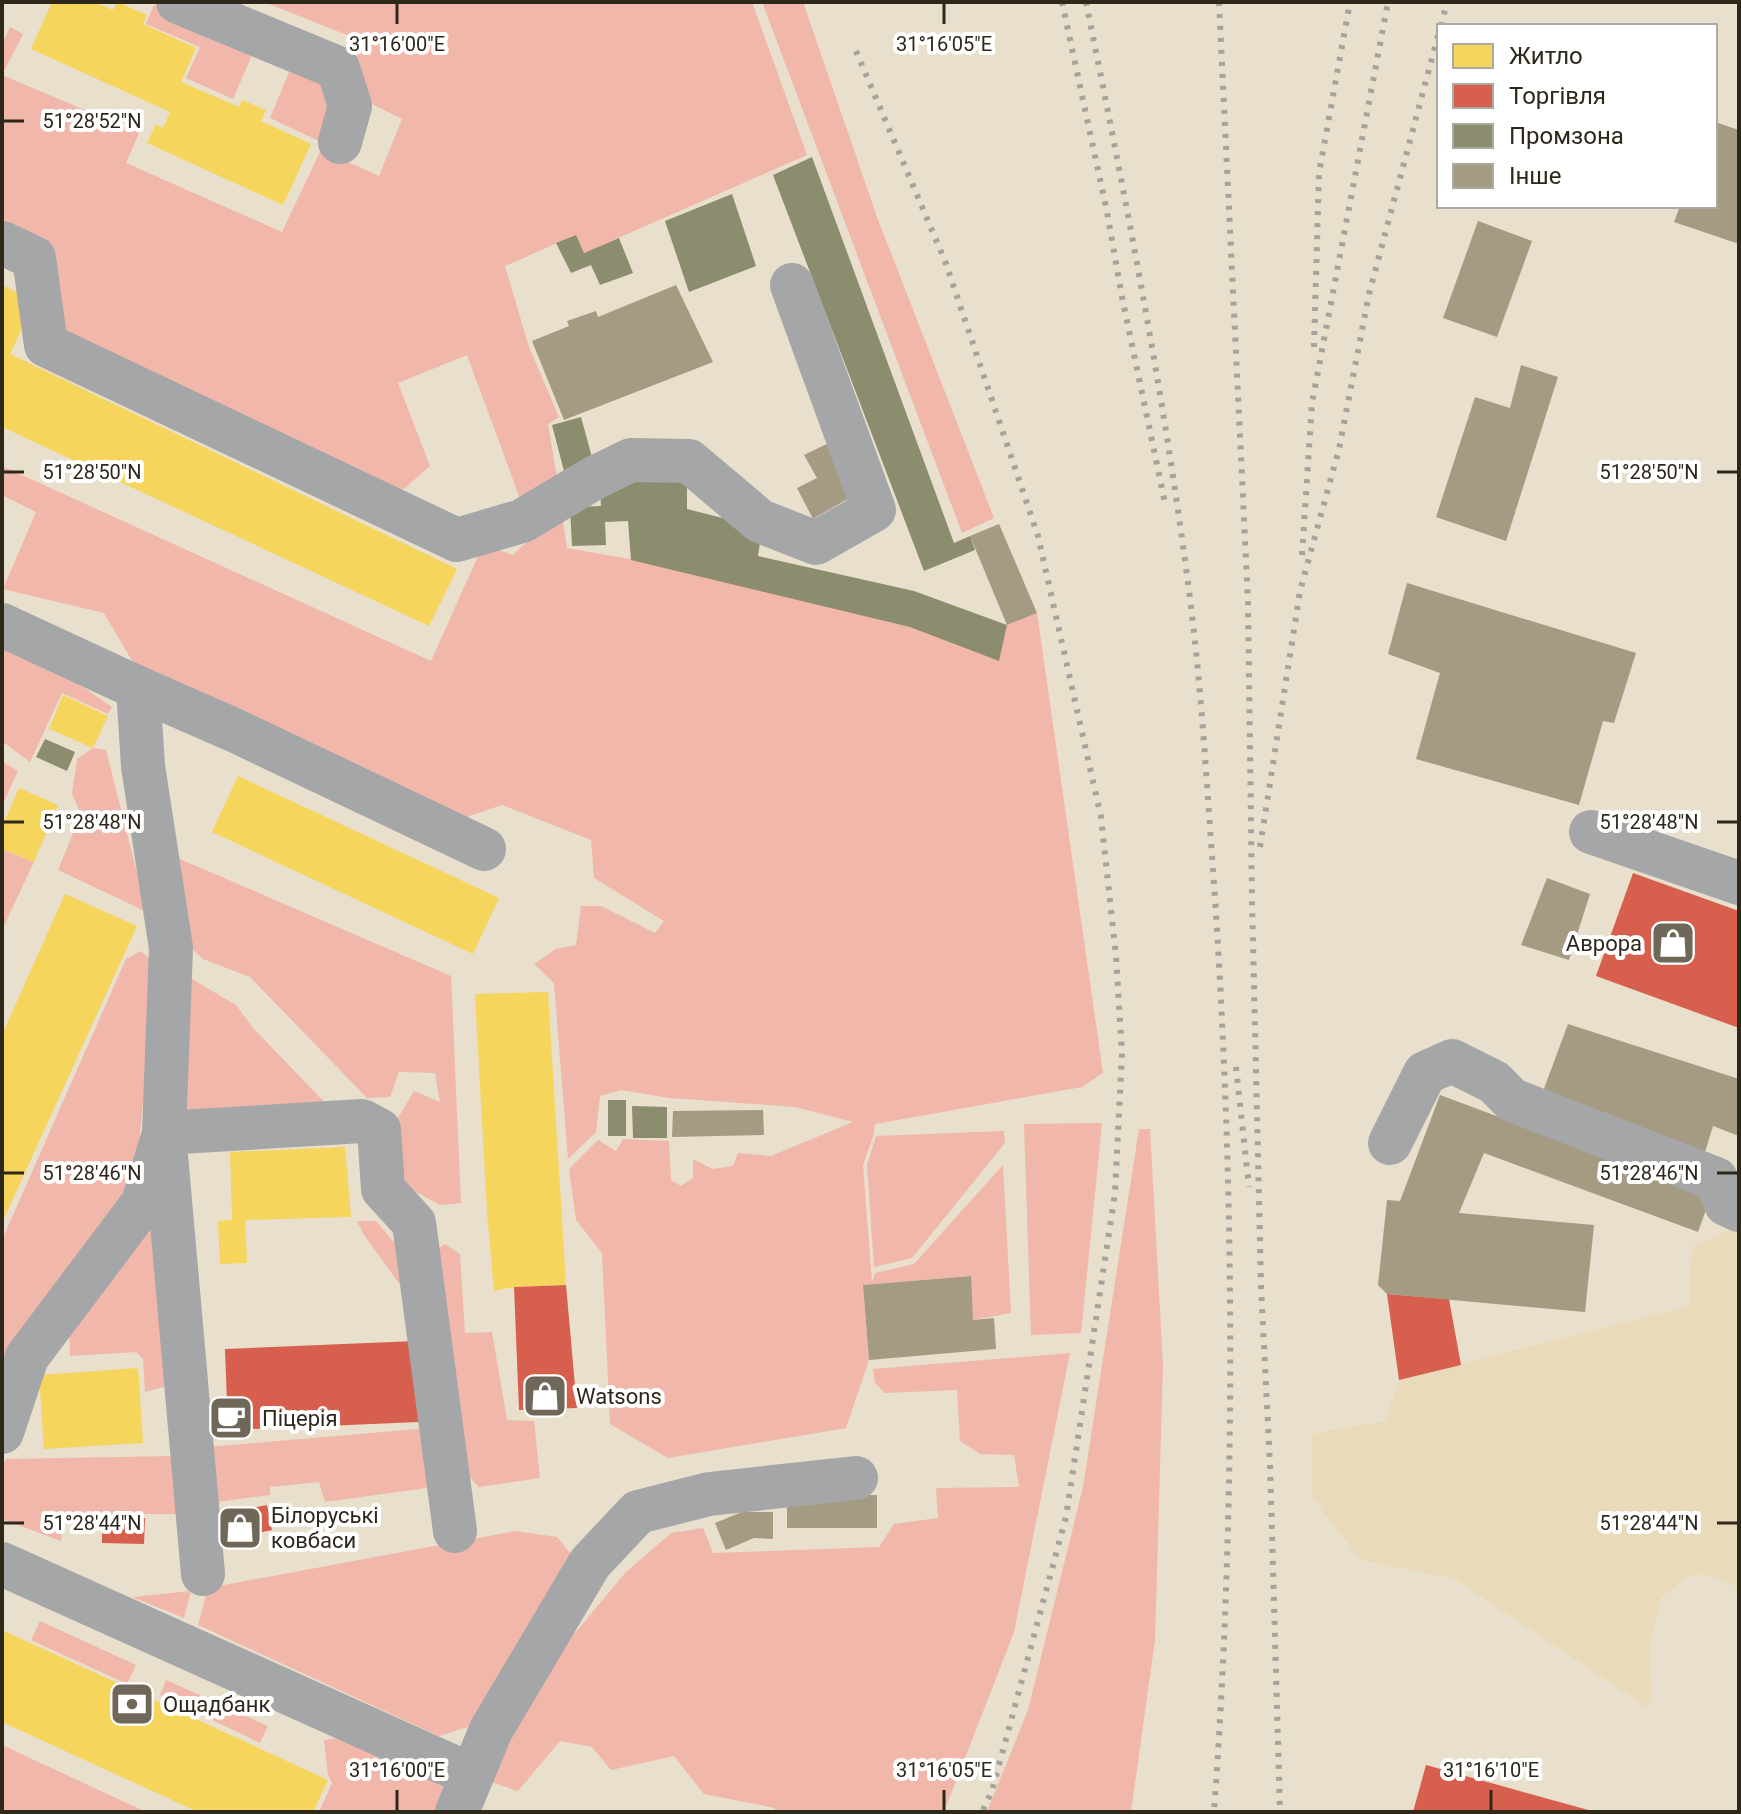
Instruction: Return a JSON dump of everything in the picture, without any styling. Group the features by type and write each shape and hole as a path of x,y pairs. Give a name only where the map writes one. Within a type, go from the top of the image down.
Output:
{"street":[{"path":"178,2 338,68 350,106 340,142"},
{"path":"2,243 34,258 46,345 457,540 522,521 631,460 689,461 760,521 816,543 874,510 792,285"},
{"path":"2,625 236,731 484,849"},
{"path":"138,688 143,766 171,948 164,1133 203,1574"},
{"path":"1591,832 1739,883"},
{"path":"1390,1143 1425,1073 1452,1061 1494,1082 1512,1100 1716,1179 1726,1204 1739,1210"},
{"path":"164,1133 362,1121 379,1130 383,1189 414,1223 455,1531"},
{"path":"2,1432 27,1357 143,1203 164,1133"},
{"path":"2,1564 464,1793 491,1730 590,1563 638,1512 709,1494 856,1478"}],"shaded area":[{"path":"264,2 752,2 807,155 584,253 576,235 505,266 529,347 559,417 548,424 559,489 522,504 467,355 398,383 430,466 405,488 383,495 56,338 2,230 2,75 139,133 126,163 282,232 321,150 379,176 402,119 356,96 349,79 362,41"},
{"path":"762,2 803,2 877,217 994,518 962,533"},
{"path":"154,5 255,48 233,99 186,78 200,47 146,24"},
{"path":"10,27 23,34 2,75 2,44"},
{"path":"293,63 333,80 323,143 270,118"},
{"path":"2,466 431,661 483,545 513,555 561,509 567,548 1007,625 1037,613 1103,1073 1082,1087 875,1124 863,1165 872,1282 875,1273 914,1264 1003,1165 1011,1313 973,1320 970,1276 863,1285 869,1360 846,1428 668,1458 610,1424 602,1253 576,1220 569,1169 598,1140 616,1151 623,1139 669,1141 671,1180 681,1186 693,1178 693,1159 713,1169 733,1166 738,1153 771,1156 853,1122 795,1107 670,1098 621,1090 600,1096 596,1132 568,1159 554,983 534,964 556,949 576,945 581,906 601,906 655,933 664,921 594,878 591,840 502,805 455,821 138,671 104,613 3,589 36,512 2,495"},
{"path":"2,641 68,677 112,707 108,714 62,693 30,762 2,741"},
{"path":"93,748 106,750 147,912 58,870 81,814 72,794 77,759"},
{"path":"2,761 18,771 2,806"},
{"path":"2,849 34,862 2,930"},
{"path":"173,856 451,976 461,1203 440,1205 398,1182 391,1130 414,1091 440,1102 435,1073 399,1072 390,1097 367,1098 250,977 203,959 186,943"},
{"path":"141,951 156,965 134,1197 2,1389 2,1240 126,959"},
{"path":"185,975 236,1005 253,1028 333,1111 177,1116"},
{"path":"1102,1123 1081,1333 1031,1335 1024,1124"},
{"path":"1139,1129 1150,1129 1163,1365 1155,1640 1131,1812 987,1812 1028,1710 1083,1487"},
{"path":"1004,1131 1005,1143 912,1258 874,1267 867,1165 876,1136"},
{"path":"357,1221 376,1221 408,1259 414,1304 364,1235"},
{"path":"145,1222 160,1227 167,1386 145,1392 143,1359 136,1352 70,1356 69,1320"},
{"path":"1739,1225 1739,1595 1734,1585 1701,1574 1688,1576 1661,1598 1649,1649 1652,1695 1646,1707 1455,1579 1361,1560 1313,1498 1312,1434 1385,1421 1399,1380 1689,1306 1692,1247"},
{"path":"445,1244 460,1254 465,1333 492,1332 507,1420 534,1421 540,1478 479,1487 452,1459 428,1254"},
{"path":"1070,1353 1014,1632 944,1812 775,1812 775,1808 704,1794 674,1756 611,1770 592,1747 560,1741 518,1791 491,1782 542,1673 625,1573 671,1533 703,1528 713,1553 879,1547 894,1524 938,1518 936,1488 1019,1487 1014,1455 980,1454 960,1441 957,1390 885,1393 875,1383 873,1369"},
{"path":"429,1428 434,1487 325,1502 319,1482 270,1487 270,1495 216,1502 207,1447"},
{"path":"175,1456 180,1514 64,1514 61,1541 2,1519 2,1468 6,1459"},
{"path":"515,1531 557,1537 574,1558 481,1723 439,1736 198,1625 208,1588"},
{"path":"191,1591 184,1618 132,1597"},
{"path":"40,1621 136,1665 127,1684 31,1640"},
{"path":"166,1680 268,1726 260,1743 160,1695"},
{"path":"361,1735 445,1789 438,1812 319,1812 332,1783 328,1775 324,1740"},
{"path":"2,1745 146,1812 2,1812"}],"building: Житло":[{"path":"52,2 94,2 113,10 117,2 147,15 143,24 196,48 181,82 239,107 242,100 266,110 261,121 311,144 283,205 147,143 156,124 163,128 170,112 31,49"},
{"path":"2,285 35,301 10,354 457,569 429,626 2,427"},
{"path":"63,695 108,716 93,748 49,729"},
{"path":"238,776 499,898 473,954 212,832"},
{"path":"19,788 58,805 34,862 2,849 2,827"},
{"path":"65,894 137,926 2,1223 2,1035"},
{"path":"548,992 566,1285 494,1291 475,994"},
{"path":"345,1147 351,1217 245,1220 247,1263 220,1264 218,1221 232,1220 230,1152"},
{"path":"138,1368 143,1443 44,1449 39,1375"},
{"path":"2,1630 328,1780 313,1812 198,1812 2,1722"}],"building: Торгівля":[{"name":"Аврора","path":"1633,873 1739,911 1739,1028 1596,976"},
{"path":"566,1285 577,1408 519,1410 514,1287"},
{"path":"1387,1294 1449,1299 1461,1365 1399,1380"},
{"path":"415,1341 419,1422 228,1430 225,1349"},
{"path":"267,1505 272,1530 234,1538 229,1512"},
{"path":"102,1517 145,1518 144,1544 102,1543"},
{"path":"1426,1765 1592,1811 1592,1812 1413,1812"}],"building: Промзона":[{"path":"812,157 954,543 970,536 975,550 924,571 773,175"},
{"path":"732,194 756,266 689,292 665,221"},
{"path":"576,235 584,253 619,238 633,273 600,285 591,265 571,273 556,243"},
{"path":"581,417 593,461 564,471 552,425"},
{"path":"626,480 687,481 687,509 762,528 758,556 914,591 1007,625 999,661 910,627 631,560 628,521 605,522 606,545 572,546 570,507 601,506 600,488"},
{"path":"45,739 75,752 67,771 36,757"},
{"path":"608,1100 626,1100 626,1136 608,1136"},
{"path":"632,1106 667,1107 667,1138 633,1138"}],"building: Інше":[{"path":"1717,123 1739,130 1739,244 1674,222 1679,208 1717,208"},
{"path":"1478,221 1532,241 1497,337 1443,318"},
{"path":"676,285 713,362 564,420 532,341 569,326 567,321 596,311 598,317"},
{"path":"1521,365 1558,377 1506,541 1436,517 1475,397 1510,408"},
{"path":"831,442 856,494 813,519 797,488 817,478 804,455"},
{"path":"999,524 1037,613 1007,625 970,536"},
{"path":"1407,583 1636,653 1614,723 1603,721 1579,805 1416,759 1440,673 1388,654"},
{"path":"1547,878 1590,894 1569,960 1521,945"},
{"path":"1568,1024 1739,1079 1739,1136 1713,1126 1705,1152 1542,1094"},
{"path":"1440,1095 1711,1196 1698,1232 1484,1153 1459,1213 1594,1225 1585,1312 1387,1294 1378,1285 1387,1200 1400,1201"},
{"path":"763,1110 764,1135 672,1137 673,1111"},
{"path":"971,1276 973,1320 994,1318 996,1349 869,1360 863,1285"},
{"path":"877,1495 877,1528 787,1528 787,1496"},
{"path":"742,1512 773,1512 773,1539 754,1538 726,1550 715,1523"}],"railway":[{"path":"1062,2 1165,503"},
{"path":"1086,2 1131,231 1171,461 1192,615 1208,792 1222,1012 1230,1355 1226,1583 1214,1812"},
{"path":"1219,2 1248,601 1261,1286 1270,1464 1280,1812"},
{"path":"1314,347 1319,173 1350,2"},
{"path":"1302,555 1312,403 1388,2"},
{"path":"1442,24 1447,2"},
{"path":"1260,847 1300,591 1339,449 1369,294 1437,39"},
{"path":"856,51 945,261 1038,536 1101,817 1116,956 1122,1053 1115,1193 1066,1517 992,1791 982,1812"},
{"path":"1236,1067 1249,1187"}],"place":[{"name":"Аврора","path":"1673,943"},
{"name":"Watsons","path":"545,1396"},
{"name":"Піцерія","path":"231,1418"},
{"name":"Білоруські ковбаси","path":"240,1528"},
{"name":"Ощадбанк","path":"132,1704"}]}
